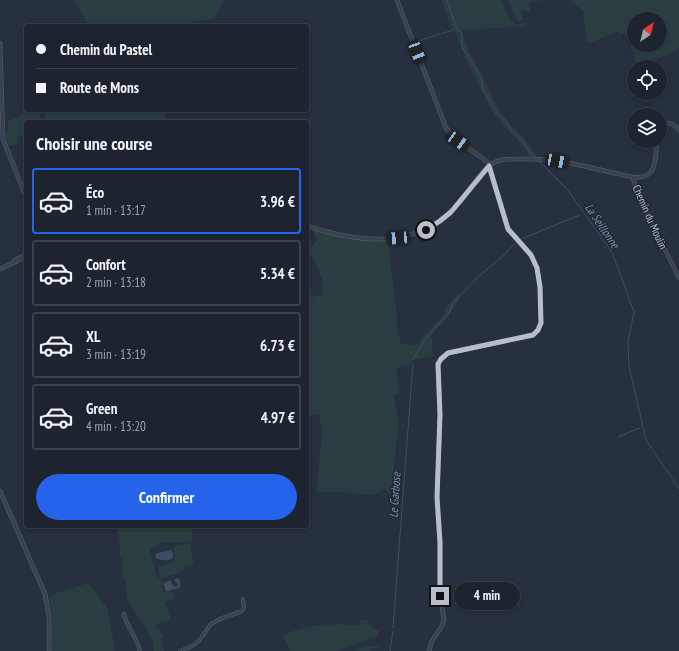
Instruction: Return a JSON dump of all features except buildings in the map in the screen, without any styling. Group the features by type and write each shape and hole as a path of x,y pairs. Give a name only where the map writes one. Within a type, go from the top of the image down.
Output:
{"street":[{"path":"397,0 446,128 454,138 486,160 508,229 528,251 535,263 540,287 541,323 538,330 533,335 448,353 438,364 440,415 437,501 440,542 440,596 444,619 442,626 432,641 428,651"},
{"path":"0,43 3,139 24,192"},
{"path":"667,123 674,125 679,130"},
{"path":"309,227 341,235 365,238 398,238 414,234 433,226 451,212 489,166 496,162 508,159 546,160 632,177 643,177 652,172 656,148"},
{"name":"Chemin du Moulin","path":"632,177 679,278"},
{"path":"1,268 24,255"},
{"path":"1,268 24,258"},
{"path":"0,491 45,594 49,616 49,651"},
{"path":"180,651 198,642 211,624 242,611 244,608 243,599"},
{"path":"124,614 126,623 137,640 140,651"}],"green space":[{"path":"73,0 224,0 215,17 189,24 89,24"},
{"path":"442,0 501,0 510,19 515,24 526,23 526,26 462,30 467,47 499,109 507,121 537,155 528,157 527,151 496,117 484,97 467,62 455,31 452,30"},
{"path":"508,0 552,0 531,1 529,4 530,11 521,11 522,21 517,21"},
{"path":"570,0 679,0 679,48 667,55 652,60 636,60 633,52 667,52 667,12 627,12 627,37 626,34 619,34 617,31 588,44 583,16 585,12"},
{"path":"24,109 24,112 30,113 39,112 41,120 30,120 28,118 24,120 24,135 15,137 18,140 17,144 13,144 12,146 7,145 5,133 8,129 8,121 23,115 22,110"},
{"path":"44,112 165,112 165,120 46,120"},
{"path":"314,231 348,239 388,241 397,328 401,344 416,345 420,342 421,339 445,314 446,307 457,294 461,296 448,316 431,336 433,344 431,349 434,356 412,360 411,364 396,368 400,391 394,396 399,424 390,494 384,488 375,495 317,492 322,430 319,414 309,416 309,294 314,297 323,295 322,278 309,250 317,241"},
{"path":"116,528 192,528 192,542 162,542 150,550 157,579 162,581 163,593 167,590 175,594 174,598 165,602 171,620 158,623 155,627 164,635 161,639 164,651 154,651 153,642 146,628 127,600 126,581 123,578 123,562 120,555 120,542"},
{"path":"190,543 194,565 184,566 184,569 180,573 159,579 158,567 175,562 173,548 175,546"},
{"path":"88,583 108,609 115,651 51,651 52,613 49,603 51,595"},
{"path":"361,620 367,620 369,625 379,631 377,637 336,651 289,651 290,650 283,635 311,626 338,624 358,625"},
{"path":"380,646 368,651 353,651 363,647"}],"water":[{"path":"172,550 173,558 171,559 163,560 156,558 155,555 157,553"},
{"path":"176,578 180,579 180,588 166,591 163,583 171,580 172,585 177,587 178,584 174,581"}],"waterway":[{"name":"La Seillonne","path":"447,0 457,30 462,33 462,47 481,77 483,89 498,114 505,120 512,132 522,140 530,153 535,157"},
{"path":"415,42 453,30"},
{"name":"La Seillonne","path":"539,161 567,189 612,252 634,312 628,341 629,366 646,440 679,489"},
{"name":"Le Garbose","path":"521,239 580,215"},
{"name":"Le Garbose","path":"413,360 427,336 448,315 453,303 478,277 505,254 515,243"},
{"name":"Le Garbose","path":"393,628 413,363"},
{"path":"618,437 640,428"},
{"name":"Le Garbose","path":"390,651 393,631"}],"route":[{"path":"426,230 451,212 489,166 508,229 534,259 540,287 541,323 536,333 523,338 448,353 439,361 438,364 440,415 437,497 440,542 440,596"}]}
